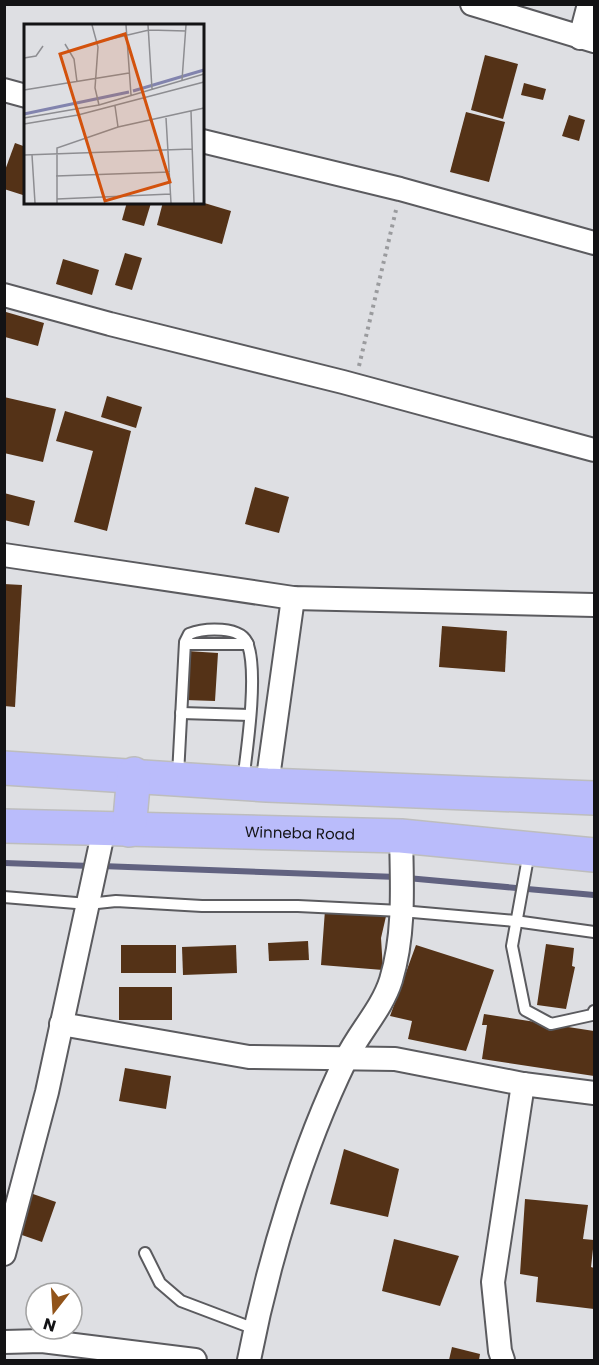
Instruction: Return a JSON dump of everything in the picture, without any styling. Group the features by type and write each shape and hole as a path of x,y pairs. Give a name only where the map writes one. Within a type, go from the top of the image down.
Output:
{"highway":[{"path":"4,768 255,783 594,798"},
{"path":"116,830 134,774"},
{"name":"Winneba Road","path":"4,826 401,836 594,855"}],"street":[{"path":"472,4 587,39 589,4"},
{"path":"4,90 24,95"},
{"path":"204,141 400,189 594,243"},
{"path":"4,295 355,385 594,450"},
{"path":"4,555 293,598 594,605"},
{"path":"255,783 293,598"},
{"path":"4,1254 47,1092 88,904 116,830"},
{"path":"249,1360 255,1329 300,1174 346,1058 390,982 397,958 401,911 401,836"},
{"path":"61,1024 249,1058 395,1059 523,1084 594,1093"},
{"path":"503,1360 500,1351 493,1282 523,1084"},
{"path":"4,1342 24,1340 52,1342 195,1360"}],"lane":[{"path":"177,778 185,644 248,644 255,783"},
{"path":"181,713 250,715"},
{"path":"530,849 512,946 525,1010 551,1024 592,1015 594,1011"},
{"path":"4,897 88,904 116,901 202,906 298,906 401,911 515,921 594,932"},
{"path":"145,1253 160,1283 181,1301 255,1329"}],"path":[{"path":"355,385 400,189"}],"building":[{"path":"485,55 518,64 503,119 471,110"},
{"path":"524,83 546,89 543,100 521,95"},
{"path":"466,112 505,122 489,182 450,172"},
{"path":"569,115 585,120 579,141 562,136"},
{"path":"15,143 24,146 24,195 4,189 4,173"},
{"path":"204,203 231,211 222,244 157,225 162,204"},
{"path":"126,204 151,204 144,226 122,220"},
{"path":"125,253 142,258 132,290 115,285"},
{"path":"63,259 99,270 92,295 56,284"},
{"path":"6,312 44,323 38,346 5,337"},
{"path":"107,396 142,407 136,428 101,417"},
{"path":"4,397 56,409 43,462 4,453"},
{"path":"65,411 131,431 107,531 74,522 93,451 56,441"},
{"path":"255,487 289,497 279,533 245,524"},
{"path":"4,493 35,501 29,526 4,520"},
{"path":"4,584 22,585 15,707 4,706"},
{"path":"442,626 507,631 505,672 439,667"},
{"path":"187,651 218,653 215,701 185,700"},
{"path":"325,910 387,912 381,938 383,970 321,965"},
{"path":"308,941 309,960 269,961 268,943"},
{"path":"546,944 574,948 572,966 575,967 566,1009 537,1005"},
{"path":"121,945 176,945 176,973 121,973"},
{"path":"236,945 237,973 183,975 182,947"},
{"path":"416,945 494,970 466,1051 408,1039 412,1021 390,1016"},
{"path":"119,987 172,987 172,1020 119,1020"},
{"path":"484,1014 594,1031 594,1076 482,1059 487,1025 482,1025"},
{"path":"125,1068 171,1076 166,1109 119,1101"},
{"path":"344,1149 399,1169 388,1217 330,1204"},
{"path":"33,1194 56,1202 42,1242 19,1234"},
{"path":"525,1199 588,1205 583,1239 594,1240 591,1267 594,1268 594,1309 536,1302 538,1277 520,1274"},
{"path":"394,1239 459,1256 440,1306 382,1291"},
{"path":"452,1347 480,1354 479,1360 449,1360"}],"waterway":[{"path":"4,863 91,866"},
{"path":"101,866 397,877"},
{"path":"407,878 594,895"}]}
